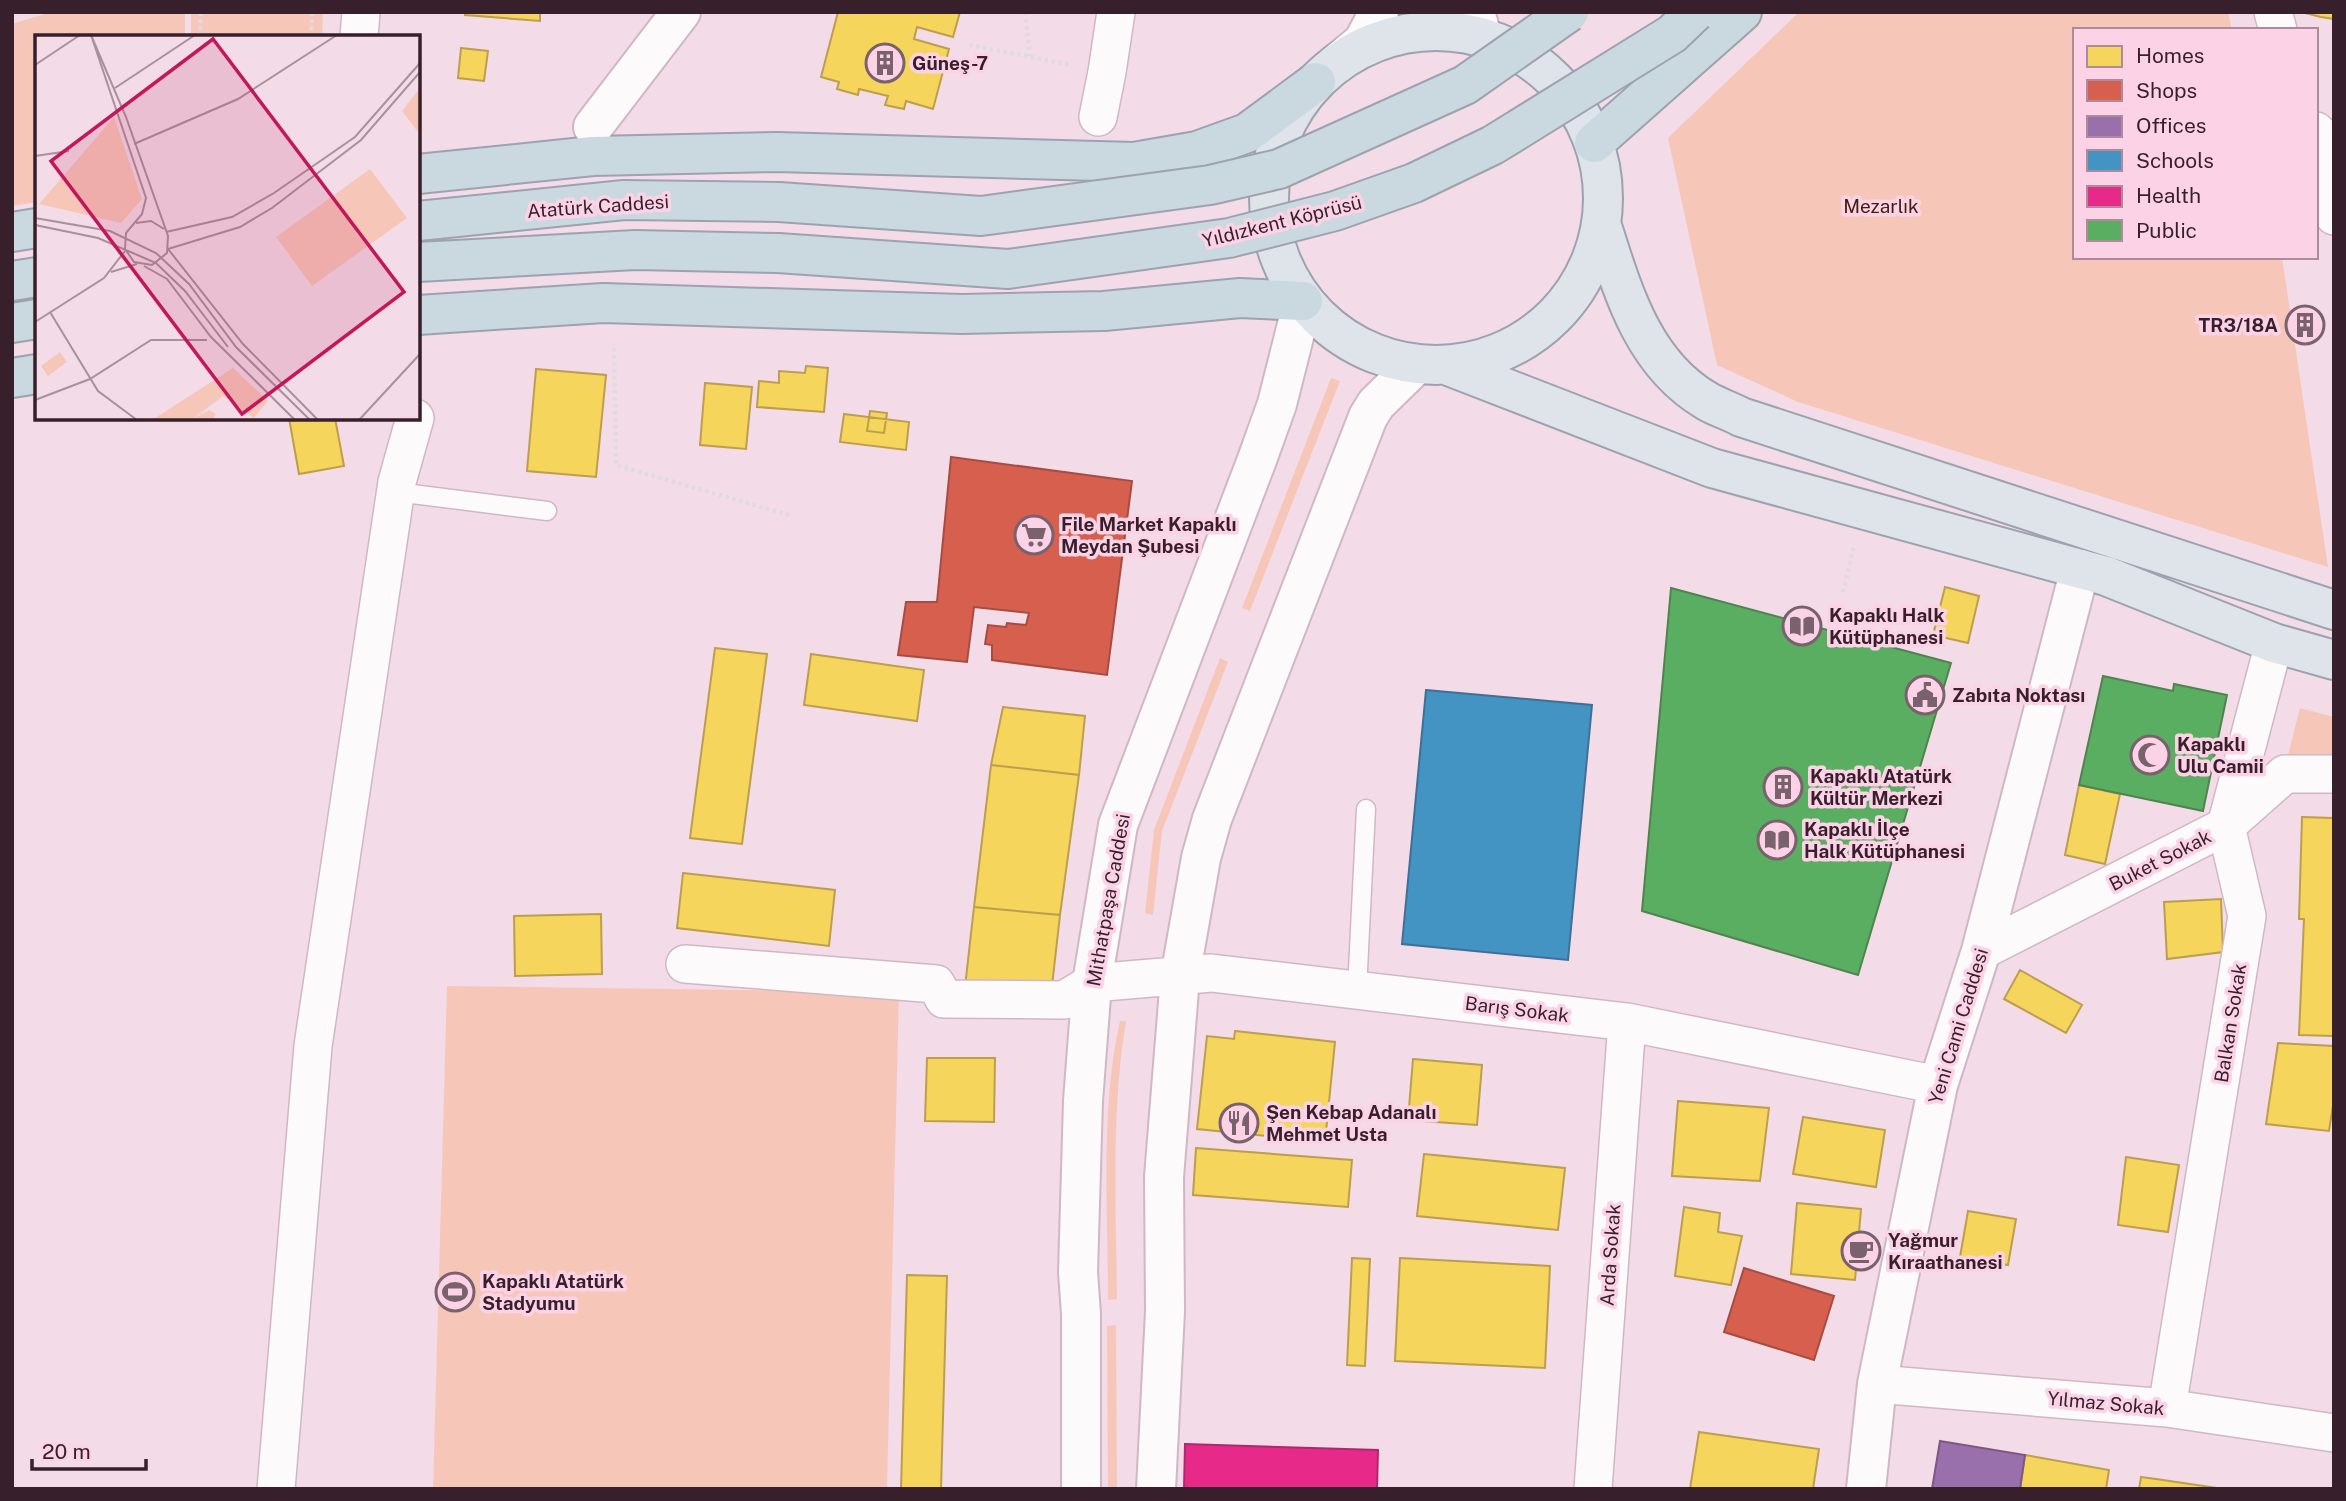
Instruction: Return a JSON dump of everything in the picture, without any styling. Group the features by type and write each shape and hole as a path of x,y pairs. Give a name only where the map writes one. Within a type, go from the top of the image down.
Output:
{"highway":[{"path":"1486,31 1538,12"},
{"name":"Atatürk Caddesi","path":"420,221 624,200 779,202 981,216 1210,185 1290,164 1465,85 1569,12"},
{"name":"Yıldızkent Köprüsü","path":"420,262 635,250 778,253 1009,269 1229,238 1322,214 1414,183 1493,145 1672,34 1695,12"},
{"path":"1594,143 1742,12"},
{"path":"420,174 593,156 777,152 1134,163 1197,151 1247,133 1326,73"},
{"path":"12,232 35,228"},
{"path":"12,281 35,277"},
{"path":"420,315 603,303 961,314 1104,311 1240,298 1303,301"},
{"path":"12,323 35,319"},
{"path":"12,378 35,374"}],"main road":[{"path":"1432,364 1474,360 1501,351 1526,338 1549,321 1583,276 1594,251 1601,223 1603,196 1600,169 1594,143 1579,111 1558,83 1541,67 1486,31 1404,34 1357,50 1326,73 1297,105 1283,131 1273,159 1269,188 1270,219 1276,248 1287,275 1303,301 1326,325 1353,344 1385,357 1432,364 1713,468 2106,576 2274,643 2334,660"},
{"path":"1601,223 1619,281 1642,334 1673,374 1706,401 1741,416 2334,610"}],"street":[{"path":"359,35 361,12"},
{"path":"593,127 681,12"},
{"path":"1097,117 1116,12"},
{"path":"1326,73 1363,42 1379,12"},
{"path":"2326,141 2334,216"},
{"name":"Mithatpaşa Caddesi","path":"1081,1489 1081,1314 1078,1272 1083,1101 1092,983 1118,825 1277,404 1303,301"},
{"path":"1156,1489 1165,1311 1164,1177 1180,977 1201,858 1212,819 1368,416 1376,404 1432,364"},
{"path":"276,1489 313,1046 396,492 414,420"},
{"name":"Yeni Cami Caddesi","path":"1866,1489 1877,1384 1938,1085 1981,951 2080,569"},
{"name":"Balkan Sokak","path":"2167,1408 2247,916 2226,826 2274,643"},
{"name":"Buket Sokak","path":"1981,951 2226,826 2285,774 2334,774"},
{"path":"685,964 936,984 944,999 1064,1000 1092,983"},
{"name":"Barış Sokak","path":"1092,983 1211,973 1627,1022 1938,1085"},
{"name":"Arda Sokak","path":"1592,1489 1627,1022"},
{"name":"Yılmaz Sokak","path":"1877,1384 2167,1408 2334,1433"}],"lane":[{"path":"396,492 547,511"},
{"path":"1357,990 1366,809"}],"path":[{"path":"200,35 201,12"},
{"path":"311,35 312,12"},
{"path":"1025,12 1030,56"},
{"path":"970,45 1107,72"},
{"path":"614,348 616,465 792,516"},
{"path":"1843,592 1855,542"}],"green space":[{"path":"51,12 185,12 185,35 35,35 35,202 12,206 12,24"},
{"path":"191,12 323,12 322,35 191,35"},
{"name":"Mezarlık","path":"1799,12 2228,12 2232,28 2073,28 2073,259 2282,259 2328,567 1798,402 1717,365 1668,138"},
{"path":"1331,378 1340,381 1250,611 1242,608"},
{"path":"1220,658 1228,662 1162,831 1153,915 1145,913 1154,830"},
{"path":"2300,708 2334,717 2334,757 2288,755"},
{"path":"447,986 899,992 887,1489 433,1489"},
{"path":"1120,1021 1126,1021 1116,1125 1117,1299 1108,1300 1107,1124"},
{"path":"1116,1325 1117,1489 1108,1489 1107,1326"}],"building: Homes":[{"path":"465,12 540,12 540,21 465,15"},
{"name":"Güneş-7","path":"838,12 960,12 953,37 917,27 914,39 949,49 933,109 906,101 904,109 885,105 888,96 859,89 858,95 837,89 839,82 821,77"},
{"path":"2301,12 2334,12 2334,19 2321,17"},
{"path":"461,48 488,51 484,81 458,78"},
{"name":"TR3/18A","path":"2310,308 2316,339 2299,342 2294,311"},
{"path":"806,366 828,368 824,412 757,407 759,381 779,383 779,371 805,373"},
{"path":"536,369 606,375 596,477 527,471"},
{"path":"705,383 752,387 746,449 700,445"},
{"path":"870,411 887,413 884,433 867,431"},
{"path":"844,414 909,422 906,450 840,442"},
{"path":"289,420 335,420 344,466 299,474"},
{"path":"1945,587 1979,596 1968,643 1933,635"},
{"path":"715,648 767,654 742,844 690,838"},
{"path":"811,654 924,670 917,721 804,705"},
{"path":"1003,707 1085,716 1079,775 991,765"},
{"path":"991,765 1079,775 1060,915 974,907"},
{"path":"2079,785 2120,794 2105,864 2065,855"},
{"path":"2302,817 2334,818 2334,1036 2299,1035 2304,919 2299,919"},
{"path":"683,873 835,890 829,946 677,928"},
{"path":"2221,899 2223,952 2167,959 2164,902"},
{"path":"974,907 1060,915 1051,995 965,987"},
{"path":"601,914 602,974 515,976 514,916"},
{"path":"2020,970 2082,1005 2066,1033 2004,999"},
{"path":"1235,1031 1335,1042 1325,1142 1197,1129 1207,1036 1234,1039"},
{"path":"2278,1043 2334,1046 2334,1099 2329,1131 2266,1124"},
{"path":"927,1058 995,1058 994,1122 925,1121"},
{"path":"1413,1059 1482,1065 1477,1125 1408,1120"},
{"path":"1678,1101 1769,1108 1760,1181 1672,1176"},
{"path":"1803,1117 1885,1130 1876,1187 1793,1174"},
{"path":"1196,1148 1352,1160 1348,1207 1193,1195"},
{"path":"1424,1154 1565,1168 1558,1230 1417,1216"},
{"path":"2126,1157 2179,1165 2168,1232 2118,1225"},
{"path":"1797,1203 1861,1209 1855,1280 1791,1274"},
{"path":"1684,1207 1720,1213 1718,1232 1742,1236 1731,1285 1675,1276"},
{"path":"1968,1211 2016,1219 2008,1265 1960,1257"},
{"path":"1352,1258 1370,1259 1365,1366 1347,1365"},
{"path":"1400,1258 1550,1266 1545,1368 1395,1361"},
{"path":"907,1275 947,1276 941,1489 901,1489"},
{"path":"1699,1432 1819,1449 1813,1489 1690,1489"},
{"path":"2025,1455 2109,1470 2106,1489 2020,1489"},
{"path":"2141,1477 2156,1479 2224,1489 2139,1489"}],"building: Shops":[{"name":"File Market Kapaklı Meydan Şubesi","path":"951,457 1132,481 1107,675 992,660 992,645 985,644 988,625 1026,625 1029,613 974,607 967,662 898,655 906,602 937,602"},
{"path":"1744,1268 1834,1296 1814,1360 1724,1332"}],"building: Offices":[{"path":"1940,1441 2025,1455 2020,1489 1932,1489"}],"building: Schools":[{"path":"1426,690 1592,705 1568,960 1402,944"}],"building: Health":[{"path":"1185,1444 1378,1450 1377,1489 1184,1489"}],"building: Public":[{"name":"Kapaklı Atatürk Kültür Merkezi","path":"1671,588 1951,663 1858,975 1642,911"},
{"name":"Kapaklı Ulu Camii","path":"2103,676 2173,691 2174,684 2227,695 2203,811 2079,785"}],"place":[{"name":"Güneş-7","path":"885,63"},
{"name":"TR3/18A","path":"2305,325"},
{"name":"File Market Kapaklı Meydan Şubesi","path":"1034,535"},
{"name":"Kapaklı Halk Kütüphanesi","path":"1802,626"},
{"name":"Zabıta Noktası","path":"1925,695"},
{"name":"Kapaklı Ulu Camii","path":"2150,755"},
{"name":"Kapaklı Atatürk Kültür Merkezi","path":"1783,787"},
{"name":"Kapaklı İlçe Halk Kütüphanesi","path":"1777,840"},
{"name":"Şen Kebap Adanalı Mehmet Usta","path":"1239,1123"},
{"name":"Yağmur Kıraathanesi","path":"1861,1251"},
{"name":"Kapaklı Atatürk Stadyumu","path":"455,1292"}]}
